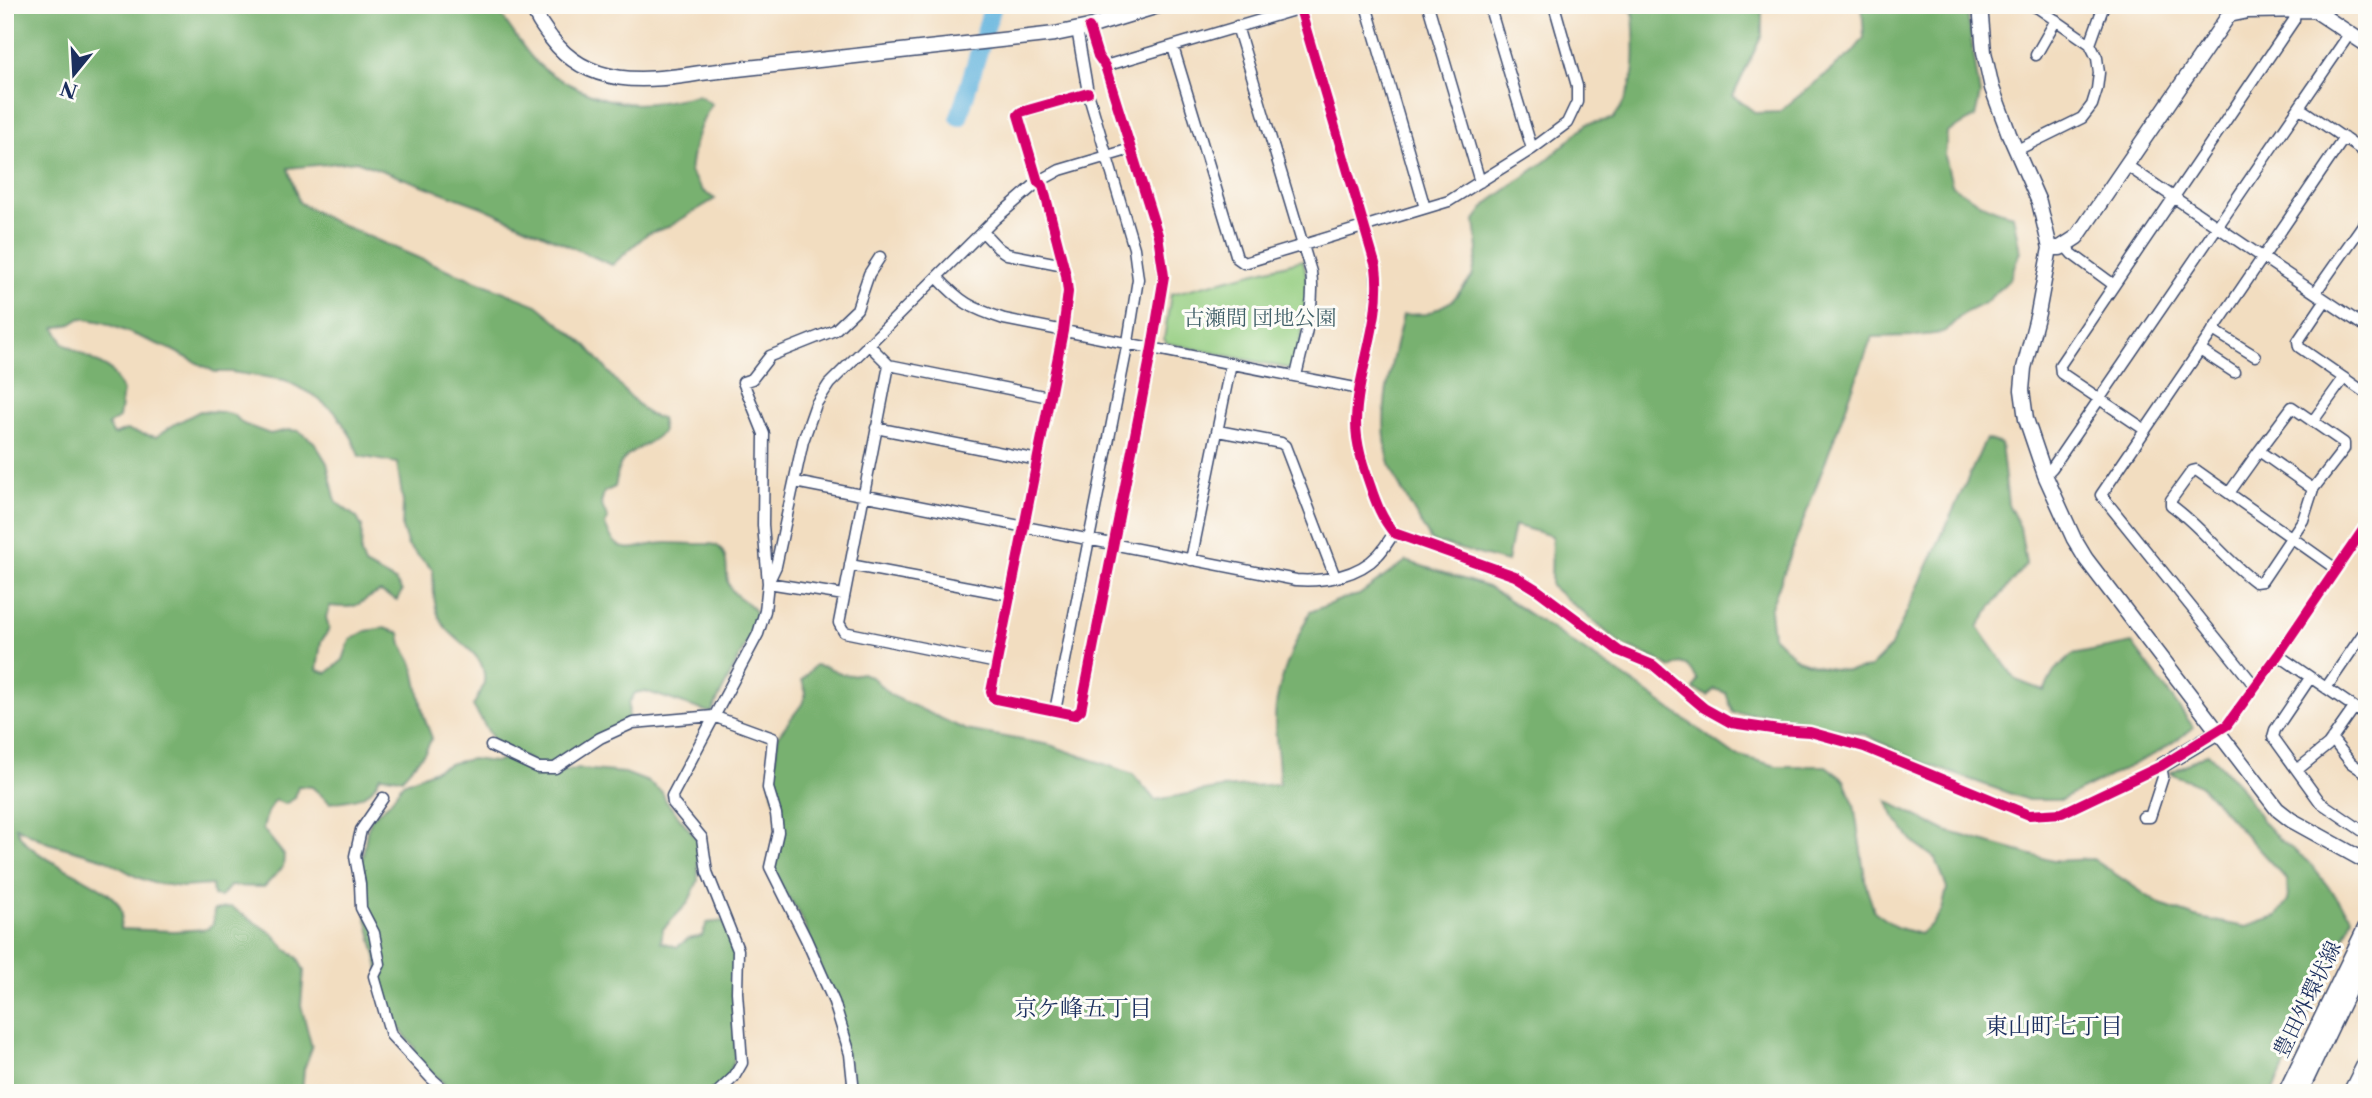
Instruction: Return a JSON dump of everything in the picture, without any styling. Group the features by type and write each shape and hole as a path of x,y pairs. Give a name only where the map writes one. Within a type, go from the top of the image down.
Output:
{"street":[{"path":"5,10 8,5"},
{"path":"532,5 535,15 558,47 578,64 604,75 632,80 668,79 701,73 1035,37 1083,28 1161,5"},
{"path":"1366,5 1425,208"},
{"path":"1428,5 1480,182"},
{"path":"1489,5 1532,149"},
{"path":"1173,47 1237,258 1244,262 1449,201 1532,149 1567,123 1577,102 1577,86 1554,5"},
{"path":"1980,5 1984,52 1992,88 2058,247 2114,285"},
{"path":"2017,150 2082,118 2092,105 2099,73 2097,58 2090,44 2031,5"},
{"path":"2090,44 2104,5"},
{"path":"2321,13 2332,6 2340,5"},
{"path":"1105,66 1304,6 1374,259 1376,309 1360,388 1356,423 1360,455 1382,517 1395,533 1515,576 1619,651 1653,665 1704,708 1731,723 1810,732 1864,747 2029,815 2062,813 2161,766 2227,725 2367,524"},
{"path":"2144,429 2061,373 2060,365 2294,20 2295,9"},
{"path":"2367,45 2314,10 2248,11 2229,15 2077,237 2058,247 2024,368 2022,390 2026,419 2045,474 2074,539 2086,559 2277,810 2367,862"},
{"path":"2036,55 2056,20"},
{"path":"1237,26 1304,246 1312,289 1296,376"},
{"path":"1083,28 1105,66 1164,265 1153,348 1081,710 1075,715 993,698 991,692 1063,331 1068,292 1064,265 1043,186 1038,182 1018,116 1021,112 1088,93"},
{"path":"1055,711 1137,290 1137,265 1088,93 1083,28"},
{"path":"2045,474 2052,468 2219,227 2350,33"},
{"path":"2300,108 2367,154"},
{"path":"2254,685 2101,495 2344,138"},
{"path":"768,583 776,566 803,441 816,404 829,384 937,276 1038,182 1060,170 1131,149"},
{"path":"2126,164 2325,300 2365,322"},
{"path":"2315,293 2367,219"},
{"path":"983,232 1007,254 1064,265"},
{"path":"717,1093 734,1077 742,1063 737,992 738,950 707,872 702,838 673,803 672,796 761,627 768,583 763,525 764,434 743,382 752,379 770,356 835,330 857,309 869,274 880,257"},
{"path":"937,276 956,297 975,310 1004,319 1360,388"},
{"path":"2325,300 2298,344 2367,394"},
{"path":"2213,330 2255,355"},
{"path":"868,344 889,365 1049,397"},
{"path":"2200,350 2234,372"},
{"path":"1191,560 1231,363"},
{"path":"889,365 839,623 844,632 997,663"},
{"path":"2313,421 2344,379"},
{"path":"2229,493 2289,408 2294,407 2344,446 2312,489 2306,515 2292,537 2262,581 2255,582 2244,574 2190,519 2171,505 2171,500 2192,471 2196,470 2292,537 2336,569"},
{"path":"876,428 1038,460"},
{"path":"1218,431 1284,444 1335,576"},
{"path":"2259,451 2312,489"},
{"path":"795,482 1307,581 1348,574 1372,561 1395,533"},
{"path":"850,565 1011,595"},
{"path":"768,583 844,595"},
{"path":"2326,688 2367,628"},
{"path":"2278,655 2367,716"},
{"path":"2311,678 2273,732 2273,737 2320,802 2367,834"},
{"path":"2297,770 2328,745 2354,708"},
{"path":"491,746 538,768 555,768 600,738 633,723 713,716 773,738 768,788 778,832 770,867 834,1002 850,1054 854,1093"},
{"path":"2332,739 2351,763 2367,774"},
{"path":"2143,817 2150,817 2163,777 2161,766"},
{"path":"383,798 361,830 355,856 361,908 374,933 379,953 380,964 375,972 376,985 391,1035 431,1078 449,1093"},
{"name":"豊田外環状線","path":"2285,1093 2367,924"},
{"name":"豊田外環状線","path":"2300,1093 2367,952"},
{"path":"2350,1093 2367,1059"}],"green space":[{"path":"18,5 498,5 499,12 533,59 557,78 590,94 635,104 664,102 698,95 712,104 697,137 690,172 703,191 715,199 668,227 647,234 612,265 482,207 356,161 288,168 299,202 330,220 537,305 587,346 627,394 649,415 661,418 663,431 624,460 619,467 615,487 604,492 601,504 608,519 605,524 611,536 623,548 667,543 718,546 725,558 731,589 757,616 748,640 711,713 645,691 635,693 629,703 628,722 568,757 542,767 500,745 493,739 473,706 484,684 481,663 448,631 439,618 435,604 433,570 408,546 402,528 403,502 397,463 359,456 352,438 336,413 313,395 285,380 215,372 172,350 103,322 81,318 55,328 64,344 111,370 123,391 119,418 108,425 114,435 126,430 156,437 200,411 234,415 243,424 270,434 288,430 299,431 314,442 327,463 336,502 357,518 362,527 361,554 365,565 395,581 402,591 397,600 380,592 358,605 330,606 326,617 329,629 321,642 317,670 327,673 343,660 350,640 366,631 384,628 400,633 402,645 413,664 424,717 432,738 425,752 402,778 380,776 371,790 360,797 330,803 312,787 298,786 295,798 285,804 275,800 267,813 263,829 284,855 283,867 264,887 230,886 221,897 213,896 212,885 182,887 153,883 105,859 48,843 16,827 23,840 36,851 105,891 116,901 122,913 120,929 207,929 213,924 214,910 231,907 273,934 298,958 304,971 301,1005 312,1048 304,1069 302,1093 5,1093 5,30"},
{"path":"1612,5 1762,5 1762,35 1733,96 1756,113 1779,112 1852,53 1864,38 1862,5 1966,5 1980,95 1975,117 1947,133 1945,156 1952,185 1981,203 2013,215 2020,251 2010,279 1985,303 1964,313 1943,333 1872,337 1770,610 1773,636 1797,659 1821,667 1847,671 1870,668 1890,648 1986,439 2001,444 2008,504 2020,527 2026,564 1978,627 2016,680 2044,691 2055,670 2072,655 2132,643 2194,728 2157,753 2061,800 2028,800 1918,761 1866,735 1767,714 1733,713 1726,693 1714,689 1708,696 1694,689 1698,680 1687,665 1680,663 1671,668 1622,645 1551,586 1552,536 1514,525 1507,562 1431,541 1398,482 1386,446 1384,427 1387,389 1403,315 1427,314 1452,301 1472,277 1478,250 1475,220 1488,203 1547,160 1587,124 1613,119 1622,106 1634,68 1633,11"},
{"name":"古瀬間 団地公園","path":"1303,260 1307,300 1295,367 1291,369 1167,343 1164,339 1171,294"},
{"path":"1406,561 1488,587 1638,686 1733,754 1776,766 1826,766 1844,780 1854,804 1866,885 1874,911 1896,927 1920,934 1933,923 1942,910 1947,888 1936,859 1915,844 1895,818 1887,801 1946,831 2053,861 2093,859 2161,905 2199,918 2246,927 2276,917 2288,900 2287,880 2200,785 2170,773 2208,753 2239,785 2264,823 2279,839 2308,861 2352,917 2272,1093 857,1093 818,958 798,910 785,894 774,869 782,831 782,817 772,785 778,736 802,704 806,693 802,680 815,665 842,674 862,673 873,678 890,695 966,730 1050,745 1133,774 1155,800 1221,788 1279,784 1275,720 1278,693 1292,650 1310,612 1359,595"},
{"path":"511,758 548,773 580,769 625,773 648,782 662,792 666,801 698,840 698,881 688,903 663,929 661,942 677,947 688,939 702,936 707,923 723,921 734,950 735,1056 727,1077 711,1093 454,1093 413,1055 415,1048 402,1032 386,1001 366,914 366,888 361,867 367,831 372,817 389,803 403,783 452,763 472,759 494,762"}],"waterway":[{"path":"959,117 993,5"}],"cycle path":[{"path":"1299,5 1376,267 1376,306 1357,403 1356,430 1365,470 1386,522 1394,533 1515,576 1619,651 1653,665 1704,708 1731,723 1810,732 1864,747 2029,815 2062,813 2161,766 2227,725 2367,524"},
{"path":"1088,93 1018,115 1038,182 1043,186 1068,292 1063,331 991,692 996,699 1075,715 1081,710 1164,276 1158,235 1105,66 1098,56 1089,27"}],"district":[{"name":"京ケ峰五丁目","path":"1083,1008"},
{"name":"東山町七丁目","path":"2054,1026"}]}
